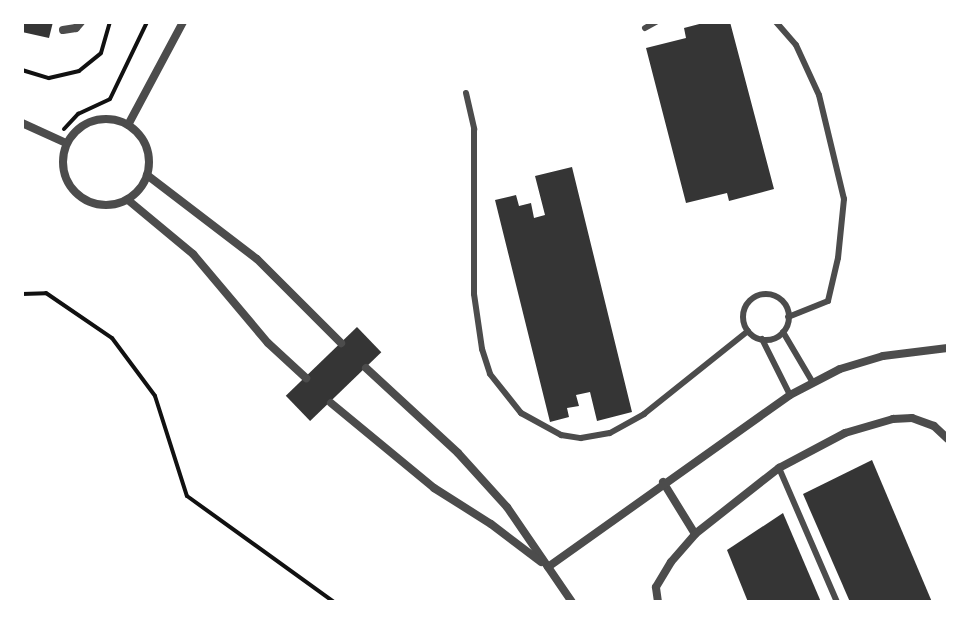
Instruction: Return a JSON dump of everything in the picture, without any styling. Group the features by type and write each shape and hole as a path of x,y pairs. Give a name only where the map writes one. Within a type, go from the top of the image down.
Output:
{"street":[{"path":"63,30 76,28 81,22"},
{"path":"128,125 183,22"},
{"path":"100,119 128,125 146,147 147,175 140,189 128,200 113,206 98,206 83,200 71,189 62,159 66,143 86,123 100,119"},
{"path":"22,123 66,143"},
{"path":"147,175 257,259 341,343"},
{"path":"128,200 193,254 268,343 306,378"},
{"path":"548,567 663,482 790,395 840,369 883,356 948,348"},
{"path":"366,368 507,507 572,602"},
{"path":"331,403 434,488 491,524 548,567"},
{"path":"658,602 656,587 671,562 695,534 779,468 845,433 893,419 912,418 934,426 948,439"},
{"path":"663,482 695,534"}],"lane":[{"path":"645,28 656,22"},
{"path":"776,22 796,45 819,95 844,199 838,258 828,301 788,317"},
{"path":"466,93 474,129 474,294 482,349 490,374 521,413 561,435 581,438 610,433 644,414 748,331"},
{"path":"748,331 745,308 762,294 777,297 788,317 783,332 813,383"},
{"path":"748,331 762,339 790,395"},
{"path":"762,339 783,332"},
{"path":"779,468 837,602"}],"path":[{"path":"22,70 49,78 79,71 101,53 110,22"},
{"path":"57,138 78,114 110,99 147,22"},
{"path":"22,294 46,293 112,338 155,396 187,496 334,602"}],"building":[{"path":"22,22 53,22 49,38 22,32"},
{"path":"707,22 730,22 774,189 729,201 727,193 686,203 646,48 686,38 684,28"},
{"path":"572,167 632,412 597,421 590,392 576,395 579,406 567,408 569,417 550,422 495,200 516,195 519,206 531,203 534,218 545,215 535,176"},
{"path":"357,327 381,352 310,421 286,396"},
{"path":"872,460 932,602 850,602 803,494"},
{"path":"783,513 821,602 748,602 727,550"}]}
